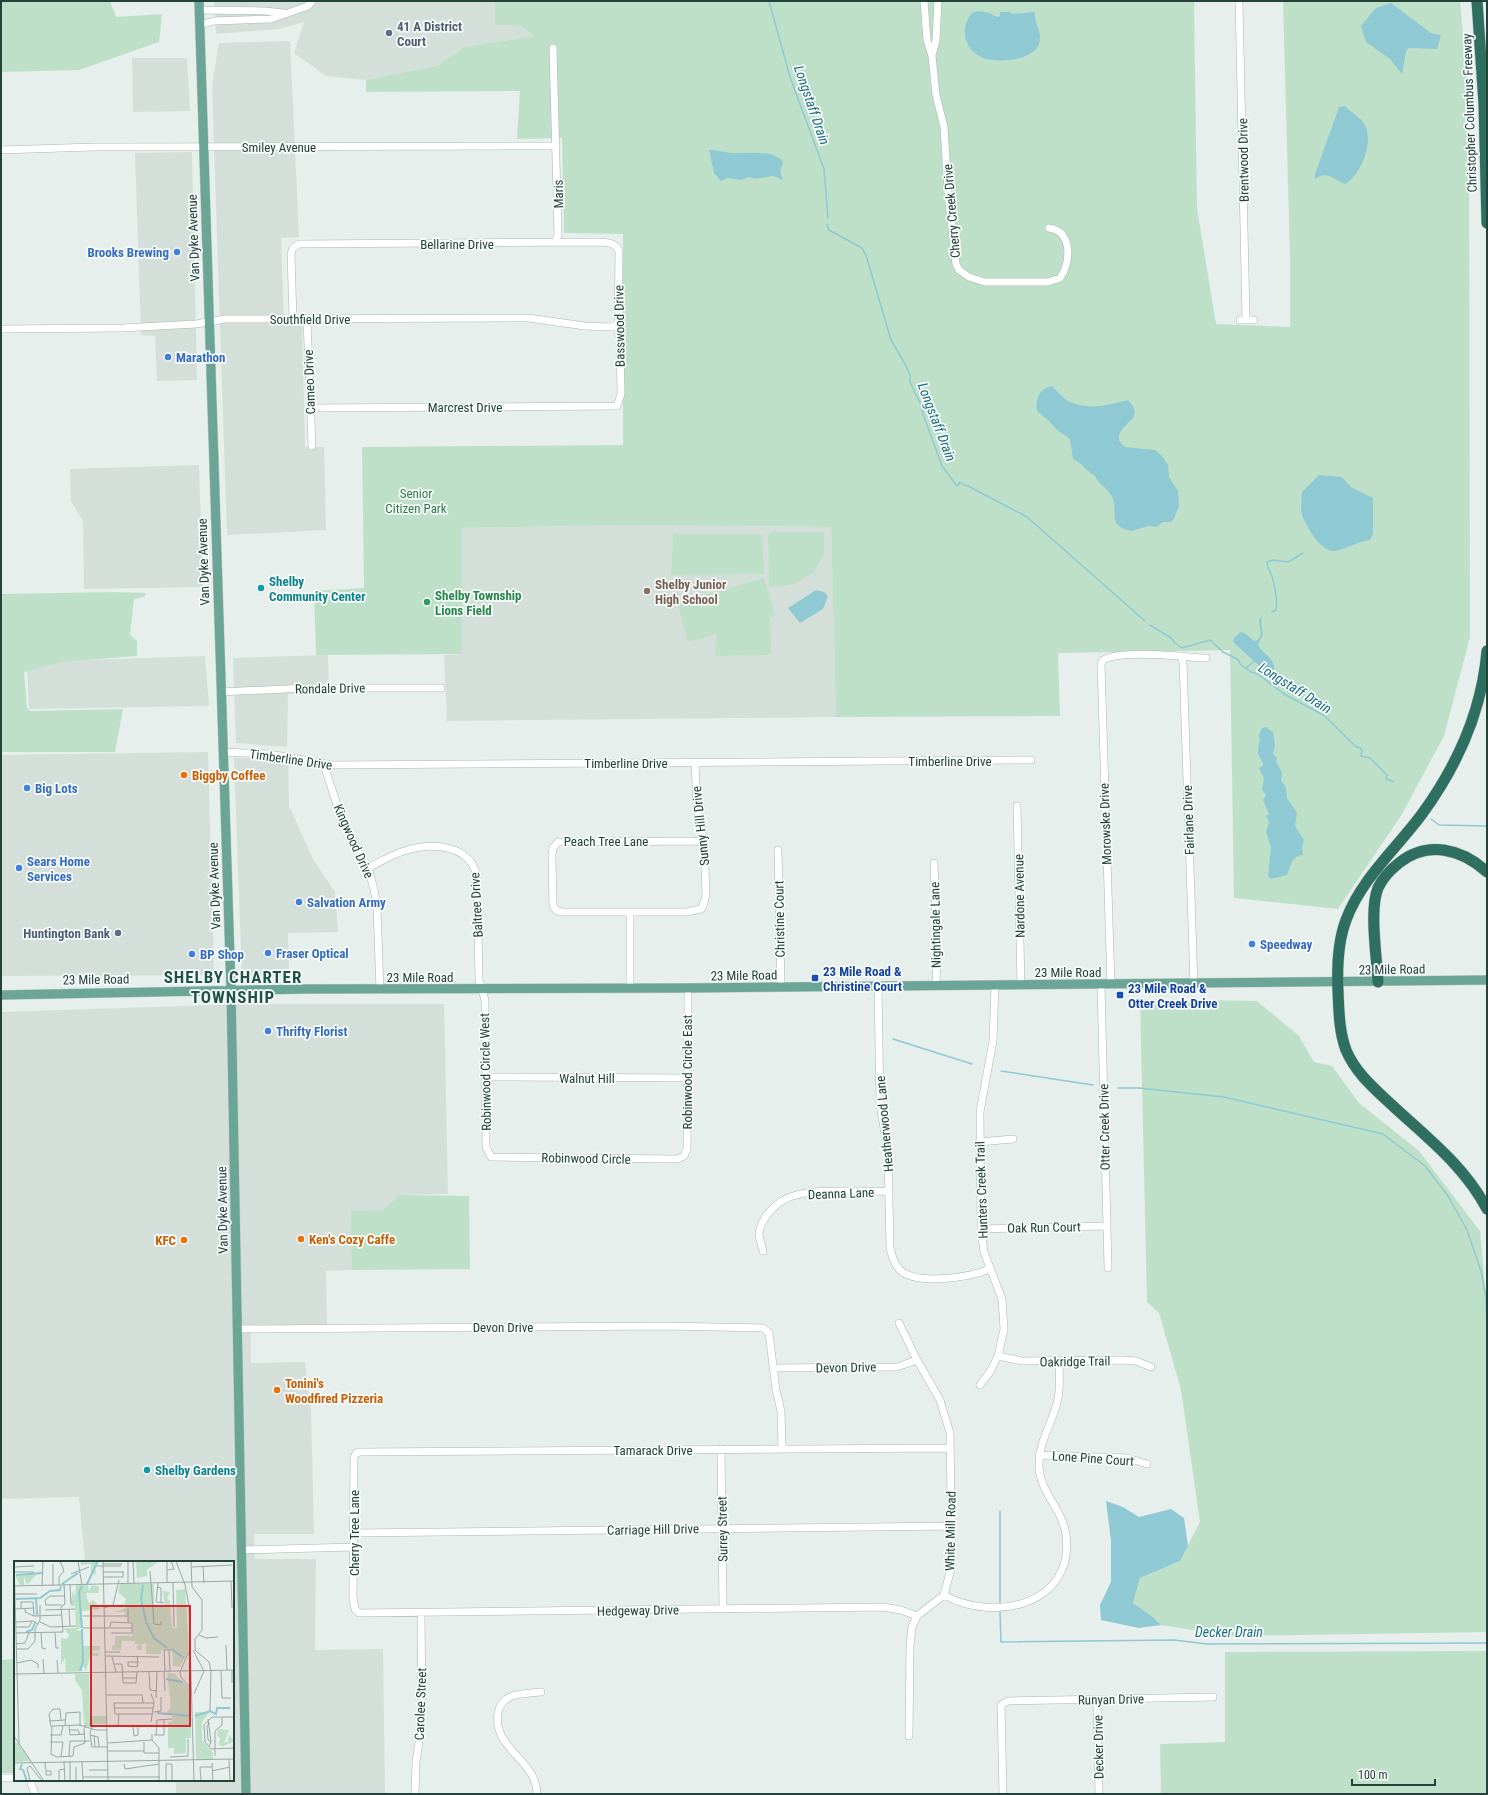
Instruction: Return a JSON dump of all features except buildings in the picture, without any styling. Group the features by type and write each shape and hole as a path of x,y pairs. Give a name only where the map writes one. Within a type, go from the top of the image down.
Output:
{"highway":[{"name":"Christopher Columbus Freeway","path":"1477,1 1484,104 1487,223"},
{"path":"1487,651 1482,686 1476,710 1467,734 1451,767 1423,813 1362,889 1346,920 1341,942 1338,982 1340,1027 1346,1051 1360,1074 1459,1167 1487,1208"},
{"path":"1378,982 1374,914 1378,889 1387,872 1408,856 1430,849 1450,851 1474,860 1487,872"}],"main road":[{"name":"Van Dyke Avenue","path":"199,6 210,321 220,692 231,990 246,1794"},
{"name":"23 Mile Road","path":"1,995 231,990 482,990 1021,986 1487,980"}],"street":[{"path":"200,25 214,21 271,19 308,6 312,1"},
{"name":"Cherry Creek Drive","path":"924,1 927,40 932,56 936,95 944,127 954,257 958,268 969,278 985,282 1048,282 1060,278 1068,266 1067,241 1062,233 1049,228"},
{"name":"Cherry Creek Drive","path":"932,56 936,40 938,1"},
{"name":"Brentwood Drive","path":"1239,1 1247,320"},
{"path":"199,6 286,14"},
{"path":"926,25 937,24"},
{"name":"Maris","path":"553,48 558,234 556,241"},
{"name":"Smiley Avenue","path":"1,150 93,147 203,148 556,146"},
{"name":"Bellarine Drive","path":"293,319 291,257 295,247 302,244 544,244 556,241 613,243 617,247"},
{"name":"Basswood Drive","path":"617,247 619,252 618,324 621,394 618,404"},
{"name":"Southfield Drive","path":"1,329 122,328 196,324 225,319 528,318 585,326 612,327 618,324"},
{"name":"Cameo Drive","path":"307,319 312,446"},
{"name":"Marcrest Drive","path":"311,408 615,406 618,404"},
{"name":"Morowske Drive","path":"1106,985 1101,664 1103,660 1114,656 1170,654 1181,657"},
{"path":"1181,657 1206,658"},
{"name":"Fairlane Drive","path":"1181,657 1183,662 1194,984"},
{"name":"Rondale Drive","path":"220,692 306,688 441,688"},
{"name":"Timberline Drive","path":"222,752 269,754 324,765 1031,760"},
{"name":"Sunny Hill Drive","path":"630,913 687,912 701,910 705,901 704,842 697,809 695,763"},
{"name":"Kingwood Drive","path":"324,765 341,817 368,868 377,906 380,990"},
{"name":"Nardone Avenue","path":"1017,806 1021,986"},
{"name":"Peach Tree Lane","path":"630,913 562,912 555,909 553,903 552,855 556,843 564,840 704,842"},
{"name":"Baltree Drive","path":"368,868 395,854 422,847 454,849 469,858 477,878 479,980 482,990"},
{"name":"Christine Court","path":"778,850 781,987"},
{"name":"Nightingale Lane","path":"934,863 937,951 936,986"},
{"path":"630,913 630,988"},
{"name":"Otter Creek Drive","path":"1106,985 1106,1226 1108,1268"},
{"name":"Hunters Creek Trail","path":"980,1385 990,1372 998,1356 1004,1329 1004,1312 1000,1294 982,1246 981,1228 979,1142 982,1098 993,1041 995,986"},
{"name":"Heatherwood Lane","path":"878,987 880,1104 887,1145 891,1255 895,1264 900,1270 909,1276 920,1278 963,1277 990,1269"},
{"name":"Robinwood Circle East","path":"684,1156 687,1149 688,988"},
{"name":"Robinwood Circle West","path":"482,990 485,1000 486,1147 488,1155"},
{"name":"Walnut Hill","path":"486,1077 687,1078"},
{"path":"979,1142 1013,1139"},
{"name":"Robinwood Circle","path":"488,1155 494,1158 670,1159 681,1159 684,1156"},
{"name":"Deanna Lane","path":"764,1251 759,1234 766,1217 776,1204 782,1201 793,1196 814,1192 889,1191"},
{"name":"Oak Run Court","path":"981,1228 1106,1226"},
{"name":"White Mill Road","path":"899,1323 917,1360 944,1407 950,1433 952,1565 944,1595"},
{"name":"Devon Drive","path":"238,1329 684,1326 755,1327 768,1330 772,1342 773,1368 897,1366 917,1360"},
{"name":"Oakridge Trail","path":"998,1356 1022,1362 1130,1361 1151,1367"},
{"path":"909,1736 911,1633 917,1616 944,1595 966,1605 1012,1607 1030,1602 1048,1590 1059,1575 1065,1559 1066,1532 1062,1519 1041,1480 1039,1455 1042,1442 1058,1399 1059,1361"},
{"path":"773,1368 781,1411 782,1448"},
{"name":"Tamarack Drive","path":"356,1454 360,1452 950,1448"},
{"name":"Surrey Street","path":"721,1449 722,1608"},
{"name":"Cherry Tree Lane","path":"356,1454 354,1458 353,1598 357,1612"},
{"name":"Lone Pine Court","path":"1039,1455 1126,1458 1147,1464"},
{"name":"Carriage Hill Drive","path":"354,1533 952,1526"},
{"path":"242,1550 354,1547"},
{"name":"Hedgeway Drive","path":"357,1612 364,1614 722,1608 888,1607 917,1616"},
{"name":"Carolee Street","path":"415,1794 416,1762 422,1721 421,1613"},
{"path":"537,1794 536,1782 531,1772 504,1741 499,1729 498,1717 500,1705 510,1696 540,1692"},
{"name":"Runyan Drive","path":"1003,1794 1001,1705 1008,1701 1213,1697"},
{"name":"Decker Drive","path":"1097,1700 1099,1794"},
{"path":"1,1778 14,1778"},
{"path":"30,1781 35,1794"}],"shaded area":[{"path":"214,1 495,1 495,25 520,26 535,36 464,47 437,66 391,76 366,80 326,76 294,53 304,22 279,29 216,34"},
{"path":"290,41 299,237 281,238 284,324 302,324 305,447 324,447 326,530 227,535 212,86 219,43"},
{"path":"132,58 187,58 190,111 133,112"},
{"path":"192,152 197,380 157,381 155,336 141,335 135,153"},
{"path":"199,465 203,587 84,589 83,521 71,501 70,469"},
{"name":"Shelby Junior High School","path":"624,525 831,527 836,717 447,721 444,655 462,654 462,528"},
{"path":"328,655 329,692 288,694 287,747 236,743 233,658"},
{"path":"205,656 209,706 29,709 27,662"},
{"path":"208,752 214,975 1,976 1,755"},
{"path":"234,758 270,759 288,763 289,806 313,859 335,892 338,932 288,933 289,975 242,977"},
{"path":"244,1004 444,1004 448,1194 401,1195 382,1210 352,1211 352,1270 326,1271 327,1328 251,1329 251,1363 305,1362 311,1411 314,1534 254,1534 255,1559 316,1559 315,1650 383,1649 385,1794 176,1794 176,1781 234,1781 234,1561 85,1561 79,1497 1,1499 1,1012"}],"green space":[{"path":"1,1 110,1 116,17 162,14 159,42 79,70 1,72"},
{"name":"Senior Citizen Park","path":"495,1 1194,1 1197,208 1216,324 1290,327 1290,258 1283,1 1460,1 1469,102 1470,637 1444,736 1402,814 1338,909 1234,898 1230,650 1058,653 1060,716 836,717 831,527 624,525 462,528 462,654 316,655 314,591 364,588 362,447 623,445 623,234 564,233 562,138 517,139 520,91 366,92 366,80 437,66 464,47 535,36 520,26 495,25"},
{"path":"771,532 824,532 824,554 813,573 794,584 776,587 769,586 768,536"},
{"path":"673,534 762,534 764,574 671,575"},
{"path":"764,578 775,616 770,618 771,652 767,655 715,656 717,634 688,642 677,603"},
{"path":"115,592 146,593 144,597 134,599 130,635 137,641 137,656 61,662 24,672 27,708 30,711 123,709 115,752 1,752 1,594"},
{"path":"1140,999 1257,1001 1299,1036 1314,1062 1332,1066 1359,1103 1419,1151 1480,1231 1486,1297 1487,1632 1231,1636 1161,1625 1153,1617 1133,1603 1140,1578 1180,1561 1200,1522 1181,1390 1159,1313 1147,1302"},
{"path":"400,1195 469,1196 470,1269 352,1270 351,1211 382,1210"},
{"path":"1487,1651 1487,1794 1161,1794 1160,1744 1225,1742 1225,1652"},
{"path":"14,1659 14,1773 1,1773 1,1660"}],"water":[{"path":"1391,3 1431,33 1441,35 1437,49 1409,48 1406,51 1402,74 1390,59 1366,42 1361,26 1376,8"},
{"path":"978,11 989,13 997,17 1000,16 1000,12 1010,12 1012,14 1035,12 1040,36 1039,44 1030,54 1014,59 989,60 983,58 971,50 965,32 968,19 972,13"},
{"path":"1345,106 1361,120 1365,125 1367,132 1367,149 1361,166 1351,180 1345,184 1324,175 1315,179 1315,174 1339,107"},
{"path":"709,150 731,153 759,153 773,155 783,162 780,171 783,180 773,176 758,178 749,177 741,180 727,178 721,181 714,173"},
{"path":"1052,386 1068,401 1083,406 1113,404 1128,400 1135,412 1130,421 1122,429 1119,441 1125,447 1155,450 1161,455 1168,465 1169,477 1178,491 1179,506 1174,519 1170,522 1163,522 1156,527 1148,526 1132,531 1119,526 1116,522 1113,501 1109,492 1095,476 1073,459 1070,439 1056,429 1037,411 1037,399 1039,395 1044,389"},
{"path":"1319,475 1342,477 1351,487 1373,498 1373,534 1370,540 1335,551 1324,547 1314,536 1302,516 1302,492"},
{"path":"816,590 824,592 828,596 823,609 800,623 788,608"},
{"path":"1262,615 1261,622 1263,634 1258,645 1260,649 1270,658 1274,665 1272,675 1267,673 1233,642 1234,638 1241,632 1246,634 1254,641 1257,640 1261,632 1259,620"},
{"path":"1266,727 1273,732 1275,745 1273,754 1277,758 1276,761 1282,773 1281,780 1286,788 1287,798 1297,813 1295,826 1304,840 1302,848 1303,855 1294,859 1287,875 1271,879 1268,876 1271,847 1266,832 1269,822 1266,816 1269,814 1263,800 1266,795 1262,789 1264,778 1259,768 1263,765 1258,752 1260,739 1259,735 1262,728"},
{"path":"1106,1501 1123,1507 1139,1517 1171,1509 1184,1518 1188,1546 1180,1561 1140,1578 1133,1603 1153,1617 1161,1625 1139,1628 1101,1620 1100,1605 1111,1582 1111,1541"}],"waterway":[{"name":"Longstaff Drain","path":"769,1 790,77 824,169 828,218"},
{"name":"Longstaff Drain","path":"827,224 829,230 862,248 866,255 891,340 910,375 910,382 921,405 942,466 957,486 960,482 1027,517 1145,621"},
{"path":"1272,612 1276,610 1277,606 1275,591 1267,562 1273,560 1288,562 1303,553"},
{"name":"Longstaff Drain","path":"1150,625 1171,638 1182,648 1210,640 1223,652 1239,660 1240,664 1251,672 1258,674 1284,694 1325,716 1355,746 1362,750 1361,756 1370,758 1387,775 1386,779 1394,782"},
{"path":"1246,668 1254,661"},
{"name":"Longstaff Drain","path":"1431,819 1439,825 1487,826"},
{"path":"893,1039 972,1064"},
{"path":"1001,1071 1093,1085"},
{"path":"1118,1088 1139,1088 1224,1097 1383,1134 1425,1166 1448,1196 1467,1230 1481,1271 1486,1297 1487,1324"},
{"name":"Decker Drain","path":"1000,1511 1000,1603"},
{"name":"Decker Drain","path":"1000,1612 1001,1642 1174,1640 1207,1644 1487,1643"}],"place":[{"name":"41 A District Court","path":"389,33"},
{"name":"Brooks Brewing","path":"177,252"},
{"name":"Marathon","path":"168,357"},
{"name":"Shelby Community Center","path":"261,588"},
{"name":"Shelby Junior High School","path":"647,591"},
{"name":"Shelby Township Lions Field","path":"427,602"},
{"name":"Biggby Coffee","path":"184,775"},
{"name":"Big Lots","path":"27,788"},
{"name":"Sears Home Services","path":"19,868"},
{"name":"Salvation Army","path":"299,902"},
{"name":"Huntington Bank","path":"118,933"},
{"name":"Speedway","path":"1252,944"},
{"name":"Fraser Optical","path":"268,953"},
{"name":"BP Shop","path":"192,954"},
{"name":"23 Mile Road & Christine Court","path":"815,978"},
{"name":"23 Mile Road & Otter Creek Drive","path":"1120,995"},
{"name":"Thrifty Florist","path":"268,1031"},
{"name":"Ken's Cozy Caffe","path":"301,1239"},
{"name":"KFC","path":"184,1240"},
{"name":"Tonini's Woodfired Pizzeria","path":"277,1390"},
{"name":"Shelby Gardens","path":"147,1470"}],"district":[{"name":"SHELBY CHARTER TOWNSHIP","path":"233,987"}]}
